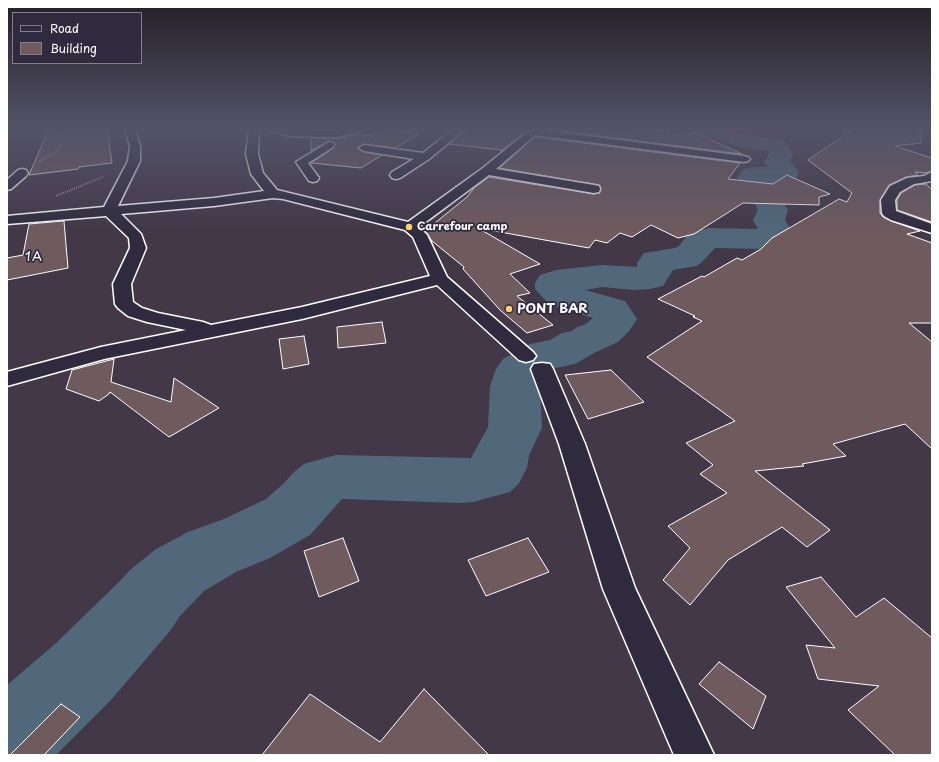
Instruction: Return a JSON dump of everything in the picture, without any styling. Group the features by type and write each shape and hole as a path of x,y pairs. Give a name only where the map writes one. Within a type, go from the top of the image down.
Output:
{"street":[{"path":"109,211 132,165"},
{"path":"255,165 258,174 273,194"},
{"path":"304,165 313,178"},
{"path":"396,175 413,165"},
{"path":"410,227 495,165"},
{"path":"487,172 594,189"},
{"path":"7,186 22,173"},
{"path":"932,176 927,179 911,181 903,184 895,189 888,200 889,213 896,217 932,229"},
{"path":"903,184 932,187"},
{"path":"7,220 214,202 283,194 410,227 420,235 440,278 534,362 572,444 619,589 694,755"},
{"path":"109,211 136,237 138,248 122,284 124,304 135,312 154,318 214,330"},
{"path":"7,379 101,353 302,313 440,278"}],"path":[{"path":"22,173 35,165"},
{"path":"24,218 42,202 104,176"}],"building":[{"path":"34,165 99,165 79,167 78,169 29,175"},
{"path":"327,165 367,165 361,168"},
{"path":"503,165 739,165 728,179 773,184 787,175 830,194 819,197 819,205 743,203 694,234 678,238 651,225 632,237 620,233 607,243 595,240 589,248 478,228 540,264 510,274 530,293 517,296 553,325 527,333 500,310 463,269 464,267 432,241 425,231 467,197 474,188 489,177 594,194 600,192 601,189 599,185 499,168"},
{"path":"814,165 932,165 932,171 926,173 915,172 918,175 906,177 889,185 880,200 880,213 883,217 891,221 920,231 907,234 932,243 932,323 909,323 932,342 932,449 905,424 833,444 846,456 802,464 804,466 755,471 830,530 807,547 782,527 728,560 690,605 663,580 690,548 668,526 727,493 700,474 713,465 686,443 735,421 647,357 702,321 693,317 695,316 658,299 702,276 704,277 737,258 742,260 761,249 772,238 839,199 847,202 852,193"},
{"path":"926,184 932,190 932,222 897,210 897,200 901,193 915,185"},
{"path":"64,221 68,268 7,280 7,258 23,255 29,224"},
{"path":"382,322 386,343 338,348 337,327"},
{"path":"304,336 309,364 283,369 279,339"},
{"path":"114,359 111,382 171,402 174,378 219,408 169,437 110,392 99,401 66,389 72,370"},
{"path":"611,370 644,402 588,419 565,375"},
{"path":"343,538 359,581 319,597 304,551"},
{"path":"528,538 549,572 486,596 468,560"},
{"path":"821,577 856,617 884,598 932,638 932,755 895,755 848,710 879,686 818,679 806,645 835,648 786,587"},
{"path":"719,662 766,696 753,729 699,684"},
{"path":"424,689 489,755 262,755 310,694 380,742"},
{"path":"61,704 80,717 44,755 10,755"}],"waterway":[{"path":"7,742 83,672 144,607 155,593 180,570 212,552 247,539 288,517 305,501 315,488 325,480 336,477 459,481 473,480 489,476 498,468 501,453 507,445 515,428 515,386 520,369 546,354 559,354 578,343 602,333 616,319 610,310 563,296 555,289 554,283 602,276 634,279 650,278 657,261 684,258 700,245 701,240 709,238 763,239 773,237 775,230 769,220 773,210 767,198 754,194 753,187 759,183 751,178 754,175 784,175 786,173 779,165"}],"place":[{"name":"Carrefour camp","path":"409,227"},
{"name":"PONT BAR","path":"509,309"}],"district":[{"name":"1A","path":"34,257"}]}
